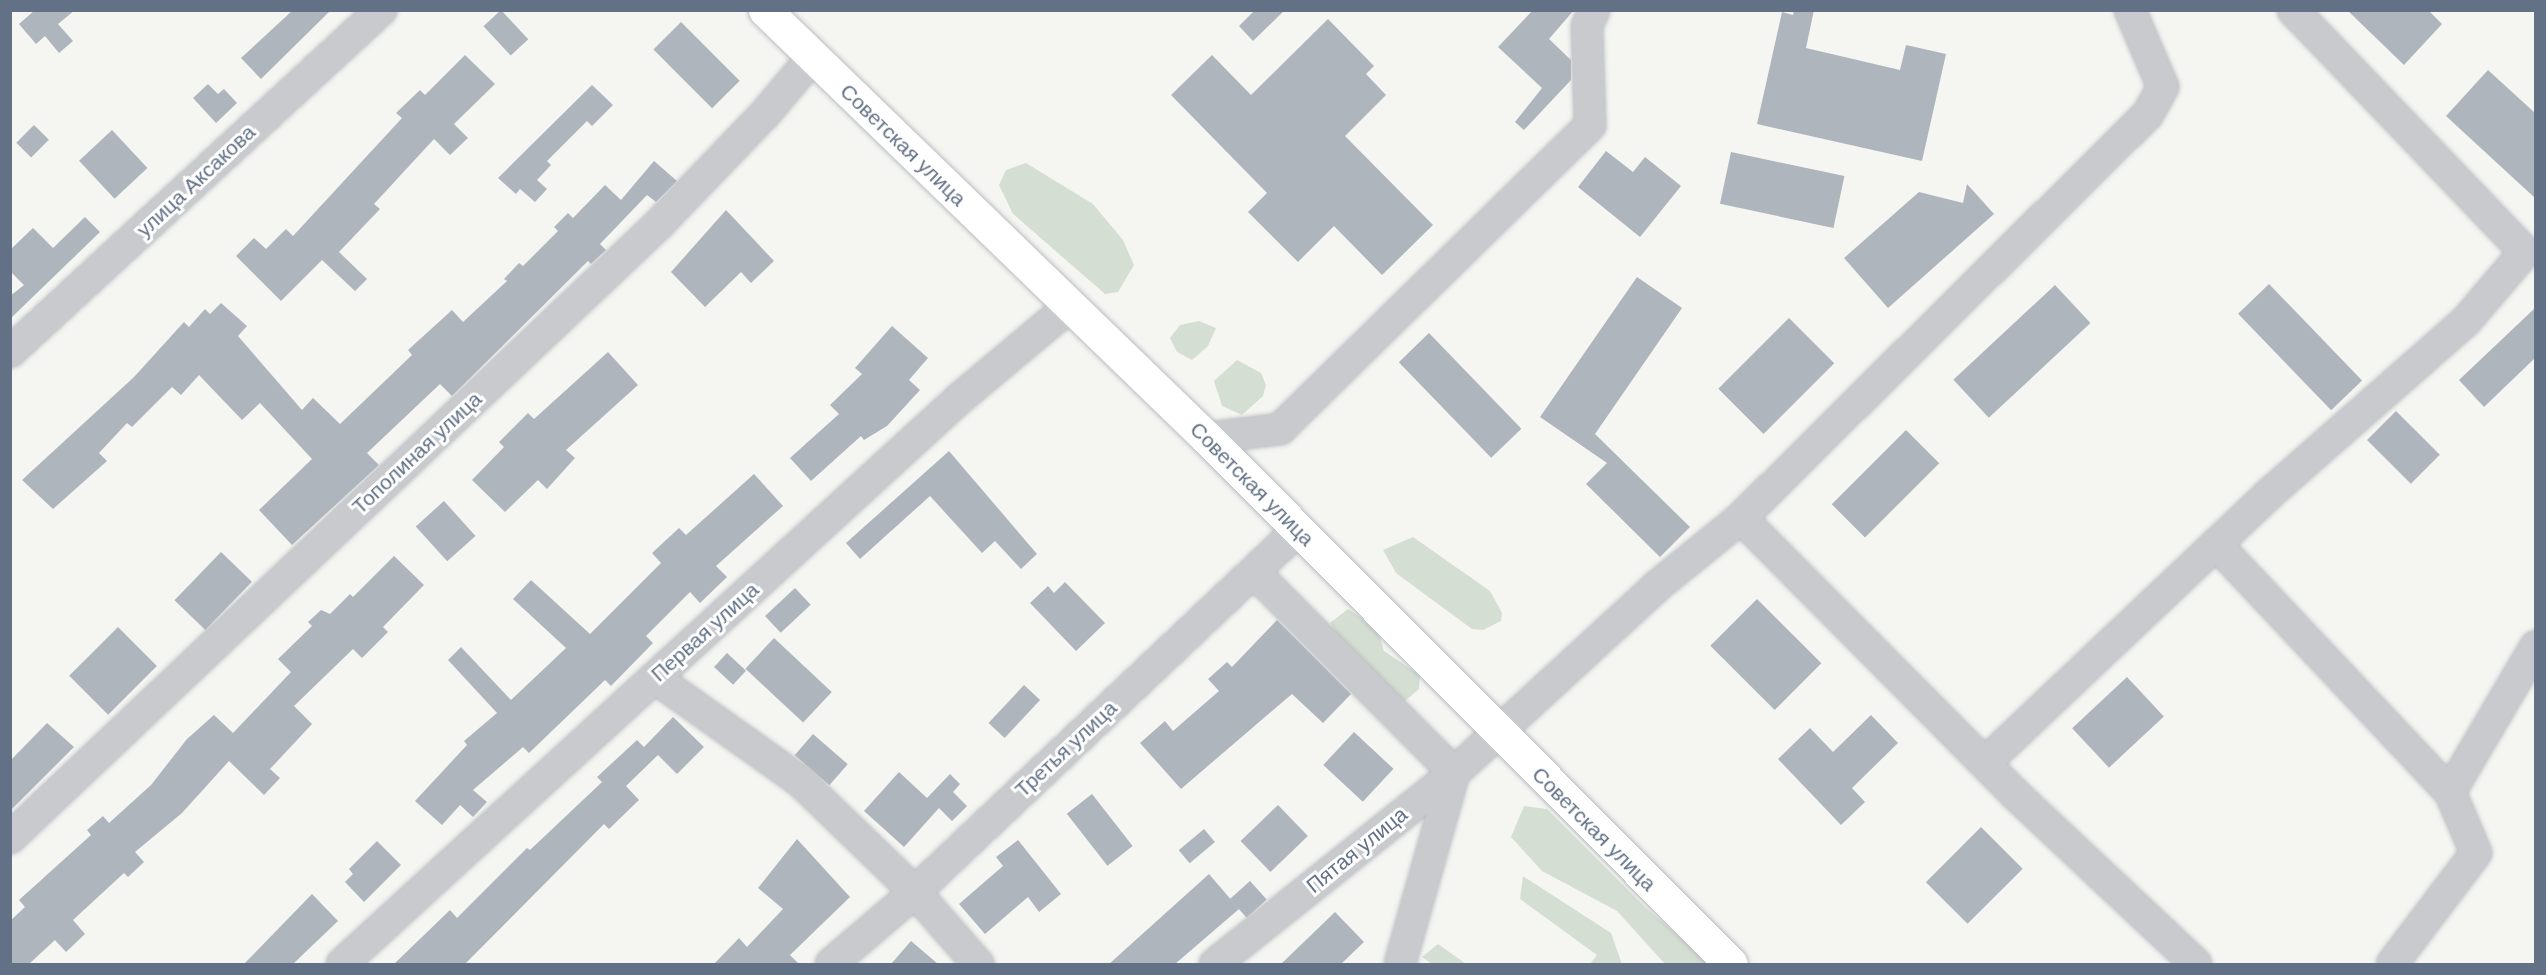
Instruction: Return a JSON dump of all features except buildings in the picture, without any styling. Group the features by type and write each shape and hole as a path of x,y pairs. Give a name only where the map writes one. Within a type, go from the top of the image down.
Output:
{"main road":[{"name":"Советская улица","path":"765,10 1207,438 1497,734 1731,964"}],"street":[{"name":"улица Аксакова","path":"10,352 381,10"},
{"path":"1207,438 1280,429 1590,125 1587,26 1594,10"},
{"name":"Пятая улица","path":"1215,964 1454,773 1656,587 1741,518 2148,114 2163,87 2130,10"},
{"path":"1987,761 2216,544 2466,321 2525,252 2294,10"},
{"name":"Тополиная улица","path":"10,838 659,224 764,115 812,57"},
{"name":"Первая улица","path":"342,964 960,399 1071,305"},
{"path":"1741,518 1987,761 2015,794 2196,964"},
{"name":"Третья улица","path":"831,964 915,892 1298,530"},
{"path":"2216,544 2450,792 2476,852 2392,964"},
{"path":"1254,572 1454,773 1400,964"},
{"path":"2450,792 2535,646"},
{"path":"655,678 800,781 915,892 978,964"}],"shaded area":[{"path":"1026,163 1093,204 1123,240 1134,265 1118,292 1105,294 1013,214 999,185 1006,170"},
{"path":"1199,321 1216,328 1208,346 1192,360 1177,352 1170,338 1180,325"},
{"path":"1237,360 1261,373 1266,385 1263,396 1242,415 1222,406 1214,381"},
{"path":"1413,537 1490,591 1502,613 1501,621 1483,630 1472,629 1396,573 1383,550"},
{"path":"1348,609 1377,628 1384,651 1420,675 1419,689 1404,702 1383,691 1351,656 1330,623"},
{"path":"1524,806 1547,809 1645,907 1711,964 1665,964 1617,911 1542,871 1511,837"},
{"path":"1523,876 1611,933 1622,964 1590,964 1597,955 1520,899"},
{"path":"1438,944 1466,964 1432,964 1422,957"}]}
